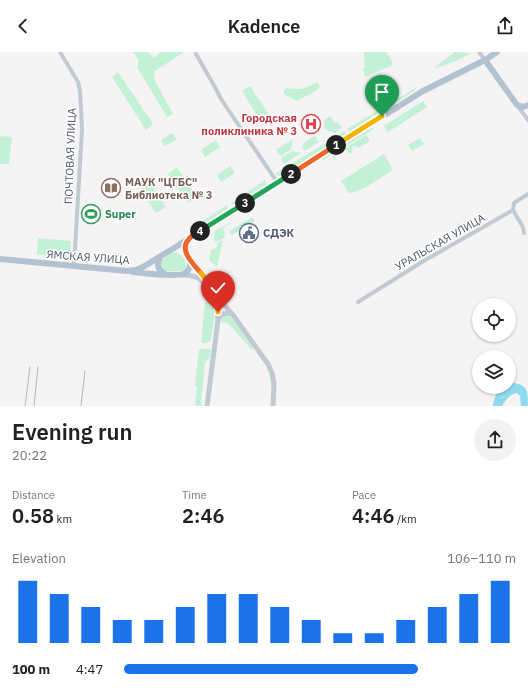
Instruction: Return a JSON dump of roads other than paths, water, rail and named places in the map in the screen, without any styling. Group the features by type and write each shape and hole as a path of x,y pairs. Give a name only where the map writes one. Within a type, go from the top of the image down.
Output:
{"main road":[{"name":"ЯМСКАЯ УЛИЦА","path":"0,259 127,271 136,270 169,251 423,91 485,60 497,52"},
{"path":"485,60 517,105 528,105"},
{"path":"127,271 177,275 186,272 189,268 190,262 185,246 189,238"},
{"path":"169,251 179,250 187,256"},
{"path":"163,254 158,259 158,266 161,272 167,274"}],"street":[{"name":"ПОЧТОВАЯ УЛИЦА","path":"60,52 78,82 80,91 82,129 74,266"},
{"path":"480,52 485,60"},
{"path":"196,54 221,99 277,182"},
{"path":"517,105 528,120"},
{"name":"УРАЛЬСКАЯ УЛИЦА","path":"358,302 422,262 513,210 514,203 528,194"},
{"path":"513,210 523,227 524,233"},
{"path":"187,256 268,364 274,384 273,406"},
{"path":"177,275 191,275 196,277 212,289 217,302 218,320 207,406"},
{"path":"218,320 220,316 226,313 230,313 233,316"}],"water":[{"path":"516,384 521,385 526,390 528,406 521,406 520,396 517,393"},
{"path":"496,394 513,394 503,404 503,406 493,406"}],"railway":[{"path":"25,406 30,367"},
{"path":"34,406 38,367"},
{"path":"81,406 85,371"}],"place":[{"name":"Городская поликлиника № 3","path":"311,124"},
{"name":"МАУК \"ЦГБС\" Библиотека № 3","path":"111,188"},
{"name":"Super","path":"91,214"},
{"name":"СДЭК","path":"249,233"}]}
